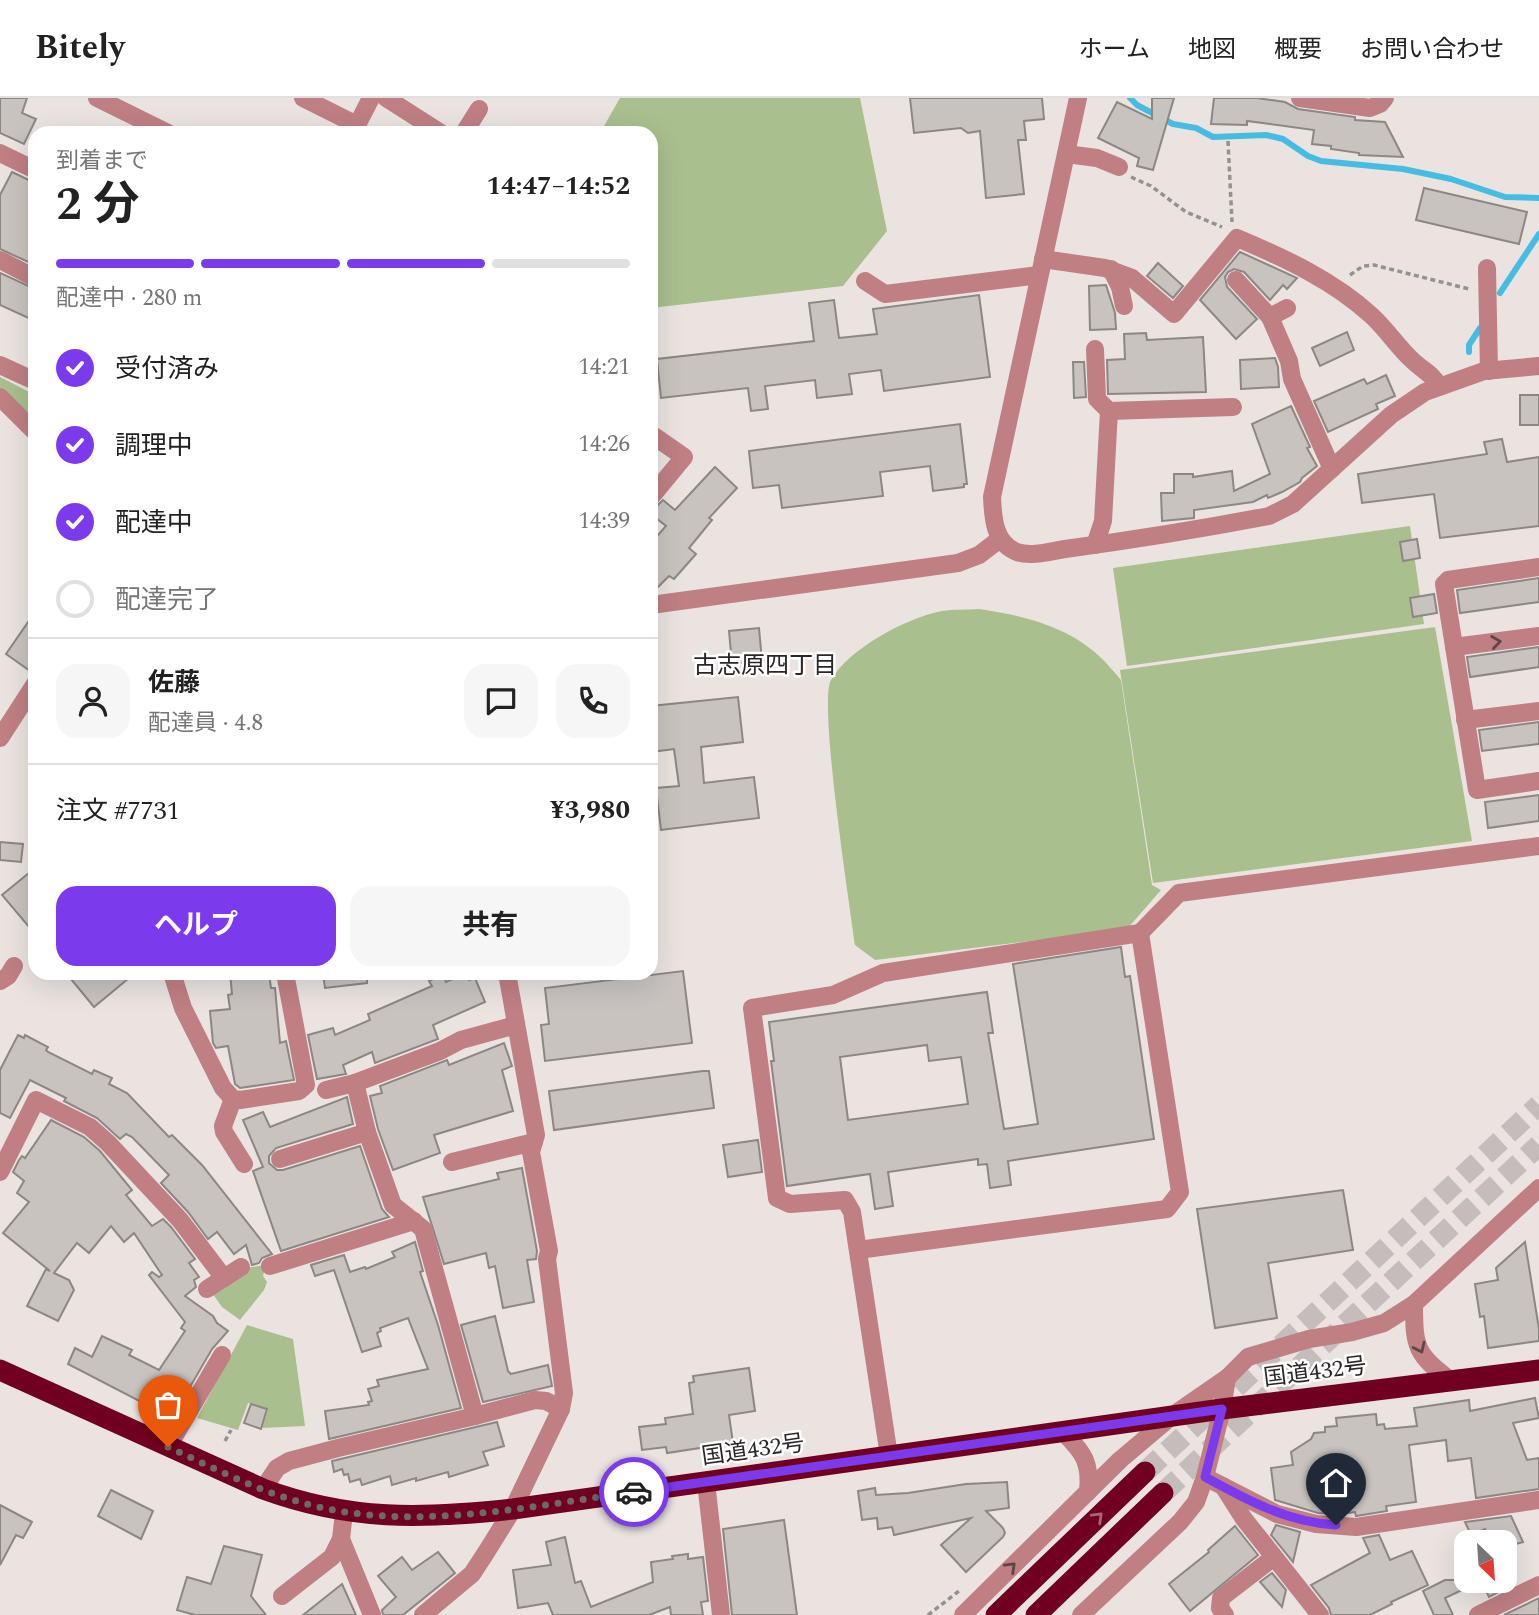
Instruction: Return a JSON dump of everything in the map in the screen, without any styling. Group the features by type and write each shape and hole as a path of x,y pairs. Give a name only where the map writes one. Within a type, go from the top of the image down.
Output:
{"highway":[{"name":"国道432号","path":"0,1370 168,1447 297,1502 344,1512 407,1517 513,1509 1222,1409 1539,1370"},
{"path":"996,1615 1145,1472"},
{"path":"1036,1615 1163,1493"}],"street":[{"path":"97,98 153,126"},
{"path":"303,98 350,126"},
{"path":"357,126 371,98"},
{"path":"386,98 430,126"},
{"path":"1079,98 992,497 993,520 1000,539 1008,547 1024,554 1269,516 1293,504 1407,402 1439,386 1489,371 1539,366"},
{"path":"1300,98 1370,108 1380,104 1385,98"},
{"path":"468,126 479,108"},
{"path":"0,153 28,167"},
{"path":"1066,154 1097,159 1119,167"},
{"path":"865,281 884,294 1041,267 1111,269 1142,284 1174,314 1237,239 1279,256 1337,290 1372,316 1412,360 1433,375 1439,386"},
{"path":"0,260 28,274"},
{"path":"1487,268 1489,371"},
{"path":"1111,269 1120,287 1124,306"},
{"path":"1236,280 1270,317 1289,361 1292,379 1332,469"},
{"path":"1270,317 1287,308"},
{"path":"1095,349 1097,399 1109,411 1233,407"},
{"path":"0,365 28,378"},
{"path":"0,397 28,425"},
{"path":"1094,545 1103,521 1109,411"},
{"path":"658,439 684,457 658,489"},
{"path":"658,604 958,563 979,555 1000,539"},
{"path":"1539,567 1448,580 1444,584 1477,790 1539,781"},
{"path":"1454,648 1539,636"},
{"path":"3,729 28,694"},
{"path":"1465,720 1539,711"},
{"path":"889,1456 852,1212 845,1200 790,1205 777,1198 752,1008 833,995 883,973 1140,933 1179,893 1539,846"},
{"path":"858,1250 1167,1209 1180,1192 1140,933"},
{"path":"0,981 8,976 14,966"},
{"path":"174,980 183,1008 223,1088 233,1099 240,1100 305,1088 286,980"},
{"path":"423,1615 472,1574 513,1509 561,1409 564,1393 547,1259 549,1251 531,1152 536,1135 508,980"},
{"path":"326,1090 355,1083 440,1051 461,1040 516,1025"},
{"path":"355,1083 367,1132 393,1205 424,1230 475,1416"},
{"path":"233,1099 223,1126 224,1132 244,1164"},
{"path":"0,1172 36,1100 90,1127 108,1143 180,1220 224,1278"},
{"path":"281,1159 367,1132"},
{"path":"452,1162 534,1142"},
{"path":"962,1615 1120,1460 1172,1416 1227,1378 1248,1357 1309,1339 1352,1332 1384,1322 1414,1304 1539,1188"},
{"path":"270,1266 414,1221"},
{"path":"207,1289 241,1267"},
{"path":"1414,1304 1416,1345 1428,1363 1451,1381"},
{"path":"168,1447 222,1355"},
{"path":"1081,1615 1180,1522 1196,1502 1222,1409 1227,1378"},
{"path":"263,1489 277,1468 289,1461 535,1400 546,1401 561,1409"},
{"path":"1064,1433 1081,1451 1090,1473 1088,1492"},
{"path":"1205,1477 1277,1514 1316,1524 1356,1527 1539,1500"},
{"path":"706,1482 721,1615"},
{"path":"1223,1486 1244,1519 1320,1615"},
{"path":"282,1596 332,1557 341,1539 344,1512"},
{"path":"341,1539 372,1615"},
{"path":"1224,1615 1220,1608 1221,1598 1274,1557"},
{"path":"1478,1615 1539,1585"}],"path":[{"path":"1119,167 1121,172 1151,186 1185,212 1230,231 1233,214 1228,141"},
{"path":"1337,290 1356,269 1370,264 1488,293"},
{"path":"225,1441 231,1430"}],"green space":[{"path":"620,98 860,98 887,231 843,286 658,307 658,126 604,126"},
{"path":"0,377 28,391 28,416 0,390"},
{"path":"1410,526 1424,624 1127,666 1113,568"},
{"path":"979,609 1027,619 1073,637 1102,659 1121,680 1152,885 1161,890 1127,929 875,960 855,945 832,763 828,696 831,680 851,657 896,627 928,614"},
{"path":"1435,627 1472,841 1153,883 1120,670"},
{"path":"266,1265 263,1276 267,1282 264,1290 240,1320 222,1307 210,1290 246,1268"},
{"path":"247,1325 293,1339 305,1426 262,1428 268,1409 248,1403 238,1430 197,1418"}],"building":[{"path":"0,98 27,98 22,113 36,119 33,126 28,126 24,144 0,133"},
{"path":"910,98 1042,98 1044,119 1024,121 1026,140 1018,140 1024,194 986,198 980,131 968,133 961,128 914,133"},
{"path":"1152,98 1174,98 1153,170 1137,166 1139,158 1098,138 1117,102 1152,119"},
{"path":"1214,98 1257,98 1285,102 1298,109 1355,117 1355,120 1385,122 1403,157 1359,155 1331,149 1331,146 1312,144 1314,130 1247,121 1247,125 1211,124"},
{"path":"12,172 28,180 28,262 0,249 0,195"},
{"path":"1424,188 1527,212 1519,244 1416,220"},
{"path":"1240,252 1297,278 1287,289 1283,285 1270,300 1244,272 1234,269 1228,272 1225,277 1227,287 1257,319 1236,339 1200,300"},
{"path":"1158,263 1183,286 1173,298 1147,276"},
{"path":"0,273 28,286 28,318 0,305"},
{"path":"1106,285 1115,313 1116,329 1090,330 1089,286"},
{"path":"979,295 990,377 884,391 881,370 849,374 852,394 817,398 815,380 765,386 768,409 751,411 748,388 661,398 658,359 814,341 809,303 834,300 839,338 877,334 873,309"},
{"path":"1347,332 1354,350 1320,366 1312,348"},
{"path":"1146,333 1147,340 1203,337 1206,392 1108,394 1107,360 1125,359 1124,334"},
{"path":"1275,358 1279,387 1241,389 1240,360"},
{"path":"1073,362 1084,362 1086,397 1074,398"},
{"path":"1386,375 1395,396 1376,404 1378,409 1328,432 1314,401 1364,379 1367,384"},
{"path":"1520,395 1539,395 1539,425 1520,425"},
{"path":"1291,406 1317,466 1300,482 1268,498 1267,495 1253,502 1194,510 1194,518 1162,521 1161,493 1174,493 1174,474 1193,474 1193,477 1232,471 1234,491 1270,474 1252,424"},
{"path":"960,424 967,484 964,484 964,487 933,491 930,466 880,472 883,496 782,508 779,485 753,488 749,451"},
{"path":"1502,439 1507,462 1539,457 1539,526 1440,538 1434,494 1362,503 1358,474 1487,454 1484,442"},
{"path":"715,467 737,488 709,518 712,520 689,548 696,554 674,579 669,576 658,587 658,535 666,526 658,520 658,505 663,500 675,510"},
{"path":"1417,539 1420,558 1403,561 1400,542"},
{"path":"1539,578 1539,602 1460,613 1457,590"},
{"path":"1434,594 1437,613 1413,617 1410,598"},
{"path":"28,622 28,669 6,654"},
{"path":"759,628 762,661 732,664 729,631"},
{"path":"1539,647 1539,667 1470,677 1467,657"},
{"path":"738,697 743,742 701,747 704,783 754,777 759,818 661,830 658,788 679,786 674,749 658,751 658,705"},
{"path":"1539,722 1539,744 1482,751 1479,730"},
{"path":"1539,795 1539,821 1488,828 1485,802"},
{"path":"0,842 23,844 21,862 0,860"},
{"path":"28,874 28,926 2,895"},
{"path":"1121,947 1125,977 1130,976 1154,1139 1008,1161 1011,1185 990,1188 987,1164 978,1165 978,1159 888,1172 893,1206 875,1209 870,1174 787,1186 771,1061 774,1061 769,1022 987,992 993,1033 988,1033 1004,1129 1038,1124 1013,964","holes":["927,1045 929,1061 961,1057 968,1104 848,1120 840,1057"]},
{"path":"683,971 692,1043 545,1061 541,1025 549,1024 545,988 610,980 658,980 658,974"},
{"path":"72,980 127,980 94,1007"},
{"path":"231,980 270,980 271,988 275,988 280,1043 286,1041 294,1080 240,1088 235,1084 228,1046 216,1048 213,1043 210,1011 230,1009 228,995 232,994"},
{"path":"324,980 367,980 367,983 325,988"},
{"path":"431,980 476,980 485,1002 433,1025 438,1039 375,1063 372,1052 343,1065 346,1074 317,1079 308,1035 333,1028 335,1035 370,1020 368,1014 432,986 429,981"},
{"path":"18,1035 24,1038 25,1035 48,1047 48,1052 92,1074 94,1070 112,1078 109,1084 127,1093 169,1137 172,1135 202,1165 272,1254 252,1265 246,1245 234,1254 217,1232 208,1239 161,1183 169,1175 132,1137 126,1134 120,1139 97,1118 64,1101 66,1098 30,1080 10,1118 0,1113 0,1070"},
{"path":"504,1043 512,1066 502,1070 513,1111 434,1135 440,1153 393,1170 378,1129 370,1096 382,1093 380,1086 447,1060 449,1065"},
{"path":"709,1071 714,1108 554,1130 549,1091"},
{"path":"347,1097 353,1124 276,1148 269,1156 269,1163 277,1170 283,1170 360,1146 382,1209 389,1217 281,1251 253,1171 263,1167 243,1120 263,1112 270,1127"},
{"path":"51,1120 84,1137 100,1151 132,1190 126,1195 152,1226 163,1219 171,1227 195,1259 189,1263 199,1277 194,1280 196,1287 185,1296 213,1316 217,1323 228,1331 212,1349 172,1418 68,1364 75,1348 92,1357 102,1336 132,1350 129,1355 159,1370 185,1331 181,1328 185,1322 149,1275 152,1272 159,1277 162,1275 134,1233 124,1242 111,1226 89,1253 77,1243 54,1273 69,1280 74,1290 58,1321 27,1306 46,1269 50,1271 3,1233 29,1202 17,1193 24,1181 13,1172 19,1160 22,1156 25,1158"},
{"path":"758,1140 762,1172 728,1177 723,1145"},
{"path":"522,1168 537,1251 536,1259 527,1260 534,1302 503,1308 495,1266 489,1268 486,1253 444,1264 423,1197 499,1179 497,1173"},
{"path":"1343,1190 1353,1250 1268,1263 1277,1318 1215,1328 1197,1209"},
{"path":"415,1242 423,1271 420,1272 461,1408 329,1439 325,1411 369,1405 368,1402 372,1401 368,1389 379,1386 377,1380 428,1369 408,1318 380,1328 381,1331 377,1333 381,1346 362,1352 334,1270 315,1276 311,1265 344,1255 350,1272 365,1267 366,1269 395,1257 392,1252"},
{"path":"1525,1242 1539,1341 1488,1348 1484,1316 1480,1317 1475,1284 1498,1280 1496,1268"},
{"path":"495,1316 508,1371 511,1374 548,1365 552,1386 483,1402 461,1325"},
{"path":"749,1368 755,1411 729,1415 733,1443 667,1453 666,1447 642,1450 639,1427 666,1424 665,1418 693,1414 689,1383 694,1382 693,1376"},
{"path":"1535,1398 1539,1418 1513,1423 1527,1460 1539,1458 1539,1489 1476,1498 1471,1458 1448,1461 1446,1440 1409,1445 1416,1502 1386,1506 1387,1511 1356,1516 1355,1512 1318,1513 1275,1500 1271,1468 1293,1465 1291,1452 1311,1439 1314,1433 1325,1432 1325,1427 1337,1426 1336,1418 1376,1414 1377,1425 1384,1424 1385,1429 1417,1426 1414,1408 1469,1400 1470,1411"},
{"path":"251,1404 267,1409 261,1429 244,1423"},
{"path":"497,1422 504,1446 483,1452 488,1465 449,1477 448,1472 392,1485 390,1476 362,1485 360,1479 350,1482 348,1474 344,1475 342,1469 334,1472 332,1461"},
{"path":"1007,1482 1009,1508 986,1511 1005,1533 966,1572 941,1545 971,1518 894,1535 892,1527 878,1529 877,1518 862,1520 858,1491 875,1488 876,1495"},
{"path":"111,1490 153,1511 141,1539 98,1516"},
{"path":"0,1505 32,1522 23,1538 16,1535 0,1565"},
{"path":"1511,1516 1523,1542 1517,1544 1517,1530 1469,1530 1465,1522"},
{"path":"784,1520 797,1615 732,1615 723,1529"},
{"path":"1276,1525 1300,1532 1293,1562 1271,1535"},
{"path":"1235,1526 1258,1555 1190,1611 1169,1584 1209,1552 1208,1550"},
{"path":"1379,1535 1390,1560 1412,1551 1428,1585 1370,1615 1331,1615 1329,1608 1311,1585 1370,1553 1363,1538"},
{"path":"565,1537 575,1583 581,1581 591,1607 653,1582 651,1562 688,1554 688,1559 703,1557 708,1601 701,1602 703,1615 671,1615 670,1607 649,1615 553,1615 548,1603 518,1608 513,1570 551,1565 546,1542"},
{"path":"224,1546 262,1555 251,1596 266,1615 195,1615 177,1610 187,1577 211,1584"},
{"path":"438,1552 455,1573 403,1615 383,1615 382,1610 396,1597 378,1576 402,1557 412,1570"},
{"path":"1272,1573 1286,1590 1282,1607 1260,1582"},
{"path":"1445,1580 1454,1580 1456,1593 1445,1598 1453,1615 1434,1615 1423,1591"},
{"path":"342,1584 356,1615 303,1615"},
{"path":"1539,1598 1539,1615 1504,1615"}],"waterway":[{"path":"1130,98 1137,105 1173,124 1196,128 1213,137 1266,135 1283,139 1308,156 1321,161 1403,169 1451,179 1505,197 1539,198"},
{"path":"1500,293 1539,234"},
{"path":"1469,352 1469,345 1480,328"}],"tunnel":[{"path":"1145,1472 1539,1105"},
{"path":"1163,1493 1539,1145"}],"way so far":[{"path":"168,1447 297,1502 344,1512 407,1517 444,1516 634,1492"}],"district":[{"name":"古志原四丁目","path":"765,665"}],"route":[{"path":"634,1492 1222,1409 1205,1477 1277,1514 1316,1524 1336,1525"}]}
